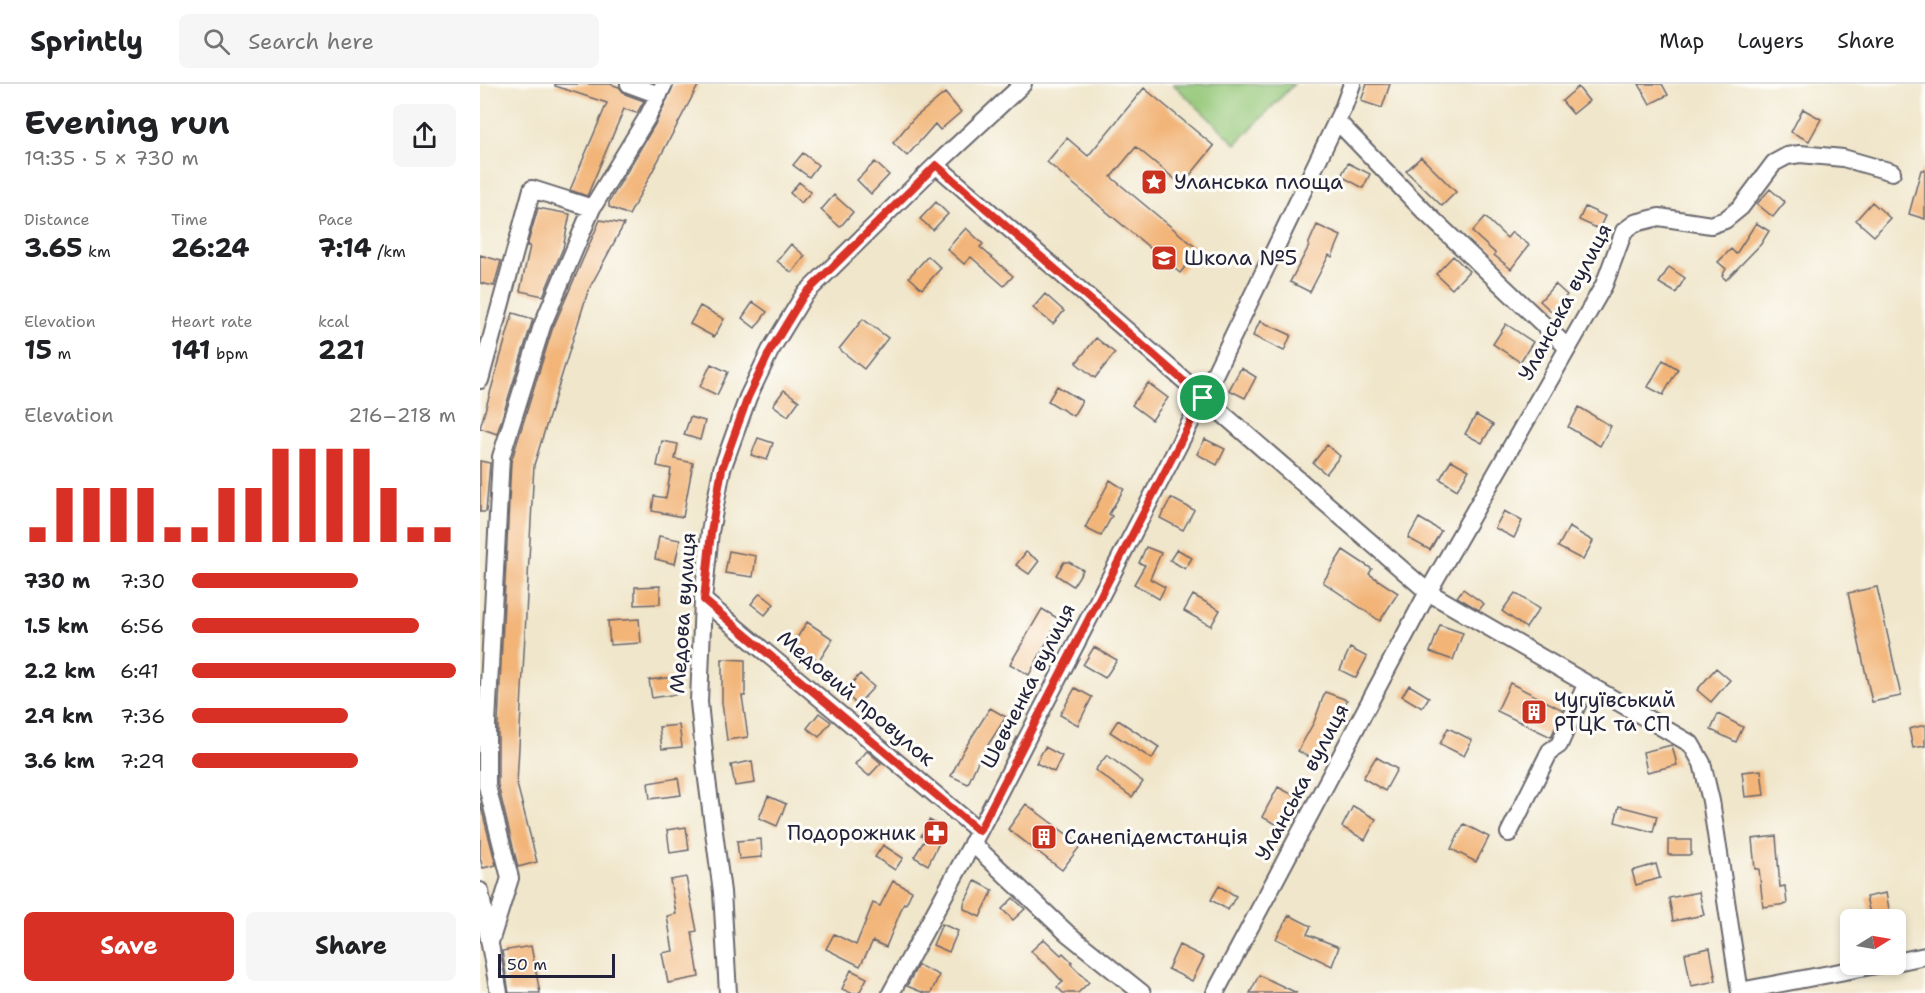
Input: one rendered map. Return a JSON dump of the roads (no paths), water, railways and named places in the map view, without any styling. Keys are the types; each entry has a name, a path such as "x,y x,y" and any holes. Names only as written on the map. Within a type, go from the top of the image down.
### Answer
{"street":[{"path":"490,942 510,878 487,786 487,723 501,457 542,326 592,208 662,89 629,84"},
{"path":"1023,84 936,165 1428,592 1690,744 1702,763 1711,801 1740,992 1840,972"},
{"path":"1203,398 1337,121 1352,84"},
{"path":"1337,121 1424,211 1568,348"},
{"name":"Уланська вулиця","path":"1215,993 1428,592 1604,285 1624,231 1635,223 1659,217 1711,225 1725,220 1741,207 1774,164 1787,156 1800,154 1843,158 1892,172"},
{"name":"Медова вулиця","path":"728,993 722,892 699,702 704,600 711,532 722,469 748,397 770,351 804,295 936,165"},
{"path":"480,380 532,189 592,208"},
{"name":"Шевченка вулиця","path":"891,993 975,837 1203,398"},
{"name":"Медовий провулок","path":"704,600 975,837 1067,933 1142,993"},
{"path":"1509,833 1550,750 1559,746 1586,685"},
{"path":"480,891 499,993"},
{"path":"1906,960 1925,956"}],"place":[{"name":"Уланська площа","path":"1154,182"},
{"name":"Школа №5","path":"1164,258"},
{"name":"Чугуївський РТЦК та СП","path":"1534,712"},
{"name":"Подорожник","path":"936,833"},
{"name":"Санепідемстанція","path":"1044,837"}]}
